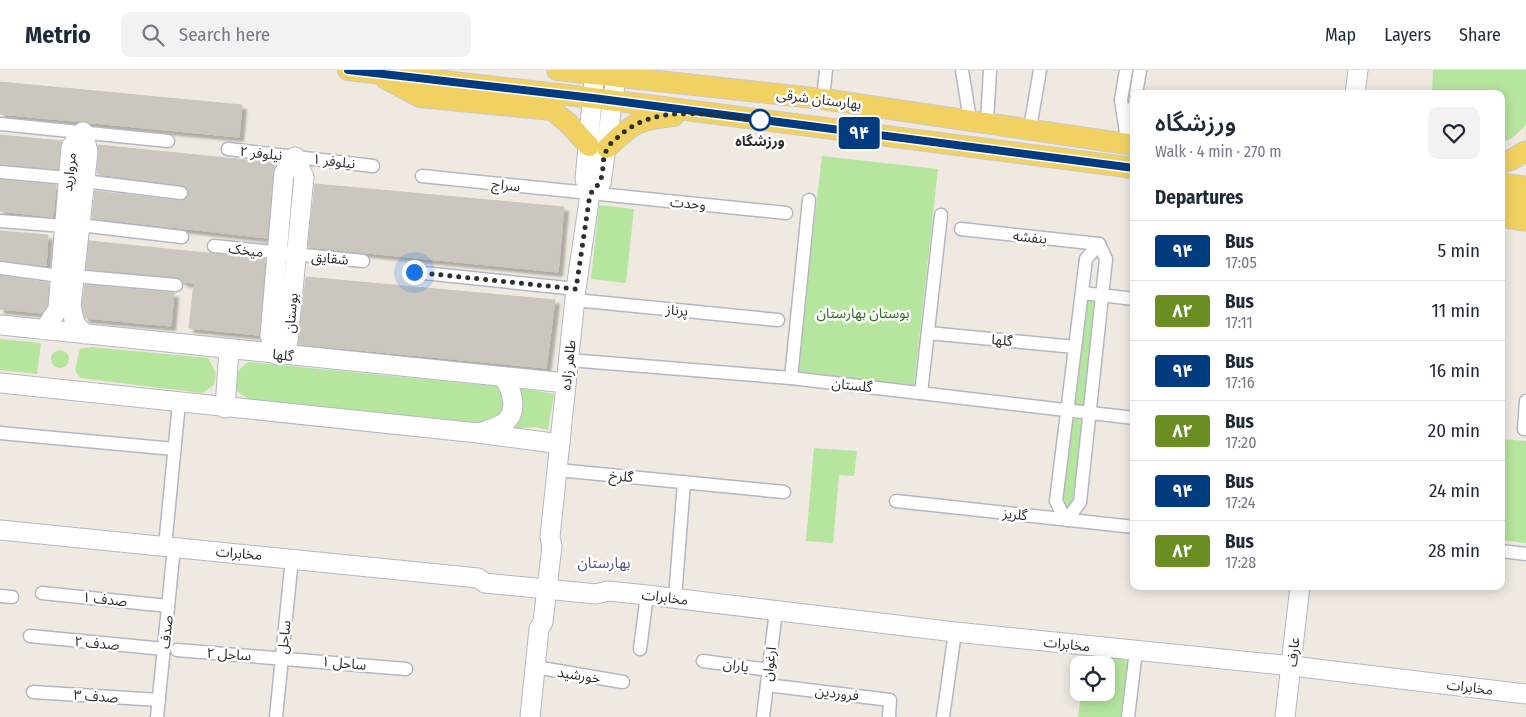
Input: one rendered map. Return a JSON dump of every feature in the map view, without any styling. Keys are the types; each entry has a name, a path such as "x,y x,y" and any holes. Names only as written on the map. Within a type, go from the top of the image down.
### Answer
{"main road":[{"path":"348,70 614,101"},
{"path":"557,70 617,73"},
{"path":"376,73 420,96 552,110 598,147 630,126 653,118 703,113"},
{"name":"بهارستان شرقی","path":"617,73 823,99 1080,136 1130,136"},
{"name":"بهارستان شرقی","path":"614,101 1130,167"},
{"path":"1505,161 1511,160 1526,151"},
{"path":"1505,168 1526,171"},
{"path":"1505,184 1526,187"},
{"path":"1505,201 1526,202"},
{"path":"1505,218 1526,221"}],"street":[{"path":"823,99 826,70"},
{"path":"962,70 978,121"},
{"path":"978,121 990,70"},
{"path":"1030,128 1040,70"},
{"path":"1126,70 1121,100 1130,132"},
{"path":"1137,90 1140,70"},
{"path":"1356,90 1358,70"},
{"name":"طاهر زاده","path":"595,72 593,98 598,147"},
{"name":"طاهر زاده","path":"530,717 539,629 536,622 543,585 545,545 550,536 576,295 590,194 585,179 614,101 617,73"},
{"path":"0,124 168,141"},
{"name":"مروارید","path":"44,330 58,309 67,276 76,180 88,152 84,132"},
{"name":"نیلوفر ۲","path":"228,149 295,157"},
{"name":"نیلوفر ۱","path":"295,157 373,166"},
{"name":"بوستان","path":"278,355 270,336 277,253 284,173 295,157"},
{"name":"بوستان","path":"278,355 288,341 304,177 295,157"},
{"path":"0,172 181,193"},
{"name":"سراج","path":"422,176 590,194"},
{"name":"وحدت","path":"590,194 786,213"},
{"path":"282,199 302,200"},
{"path":"791,378 809,200"},
{"path":"921,393 941,215"},
{"path":"0,221 182,237"},
{"name":"بنفشه","path":"961,229 1099,244"},
{"path":"1099,244 1106,259 1080,502 1066,520 1056,501 1066,411 1086,259 1099,244"},
{"name":"میخک","path":"214,246 296,255"},
{"name":"شقایق","path":"296,255 363,261"},
{"path":"0,268 67,276 176,285"},
{"path":"414,272 576,295"},
{"name":"مروارید","path":"67,276 75,324 85,334"},
{"path":"1083,293 1130,298"},
{"name":"پرناز","path":"576,295 778,320"},
{"name":"گلها","path":"0,325 229,350 566,383"},
{"name":"گلها","path":"928,334 1075,347"},
{"path":"226,408 229,350"},
{"name":"گلستان","path":"569,360 791,378 1130,418"},
{"path":"478,433 504,423 510,414 513,399 510,387 503,377"},
{"path":"0,383 478,433 560,444"},
{"path":"1524,429 1526,401"},
{"name":"صدف","path":"157,717 170,649 168,606 170,546 174,449 179,403"},
{"path":"0,433 174,449"},
{"name":"گلرخ","path":"558,470 784,492"},
{"path":"675,598 684,482"},
{"name":"گلریز","path":"896,501 1130,526"},
{"name":"مخابرات","path":"0,530 478,578 485,574 596,594 608,591 675,598 954,632 1292,666 1526,694"},
{"path":"1505,551 1526,554"},
{"name":"ساحل","path":"276,717 292,558"},
{"name":"عارف","path":"1285,717 1300,590"},
{"name":"صدف ۱","path":"42,593 168,606"},
{"path":"640,649 647,595"},
{"name":"ارغوان","path":"762,717 776,611"},
{"path":"943,717 954,632"},
{"name":"صدف ۲","path":"30,636 170,649"},
{"name":"ساحل ۲","path":"170,649 282,658"},
{"path":"1128,717 1136,651"},
{"name":"ساحل ۱","path":"282,658 406,669"},
{"name":"یاران","path":"702,661 769,670"},
{"name":"خورشید","path":"536,668 623,682"},
{"name":"فروردین","path":"767,685 890,700 888,717"},
{"name":"صدف ۳","path":"33,692 159,700"}],"green space":[{"path":"1433,70 1526,70 1526,125 1512,138 1505,141 1505,90 1432,90"},
{"name":"بوستان بهارستان","path":"822,156 938,169 914,385 797,372"},
{"path":"599,205 634,209 626,283 591,279"},
{"path":"1085,298 1097,300 1084,406 1073,405"},
{"path":"0,339 41,343 37,374 0,370"},
{"path":"92,347 208,358 216,373 214,385 202,393 80,378 75,370 80,349"},
{"path":"60,350 66,353 69,359 66,365 60,368 54,365 51,359 54,353"},
{"path":"249,362 504,387 503,411 493,420 481,423 248,399 237,391 236,382 237,374"},
{"path":"519,388 554,394 548,430 536,427 509,429"},
{"path":"1071,418 1083,420 1076,500 1068,509 1062,500"},
{"path":"1505,439 1526,441 1526,543 1505,540"},
{"path":"814,448 857,451 854,476 839,475 833,543 806,541"},
{"path":"1115,658 1131,660 1124,717 1078,717 1080,701 1115,701"}],"building":[{"path":"0,82 242,105 239,137 0,114"},
{"path":"0,135 62,141 58,169 0,164"},
{"path":"98,145 276,163 273,172 267,238 92,218 95,191 180,201 187,198 189,194 186,187 182,185 97,174"},
{"path":"0,180 56,185 53,217 0,211"},
{"path":"315,184 564,207 558,272 308,247"},
{"path":"0,231 48,235 46,266 0,260"},
{"path":"89,241 265,259 259,335 189,328 194,283 184,282 177,277 86,269"},
{"path":"0,276 49,283 47,306 42,313 0,309"},
{"path":"306,277 555,300 546,368 298,344"},
{"path":"85,285 174,293 171,326 85,318 82,305"}],"bus line":[{"name":"۹۴","path":"348,70 593,98 1130,168"}],"place":[{"name":"ورزشگاه","path":"760,120"}],"district":[{"name":"بهارستان","path":"604,563"}],"route":[{"path":"414,272 576,289 590,194 601,183 607,148 630,126 653,118 703,113 760,120"}]}
